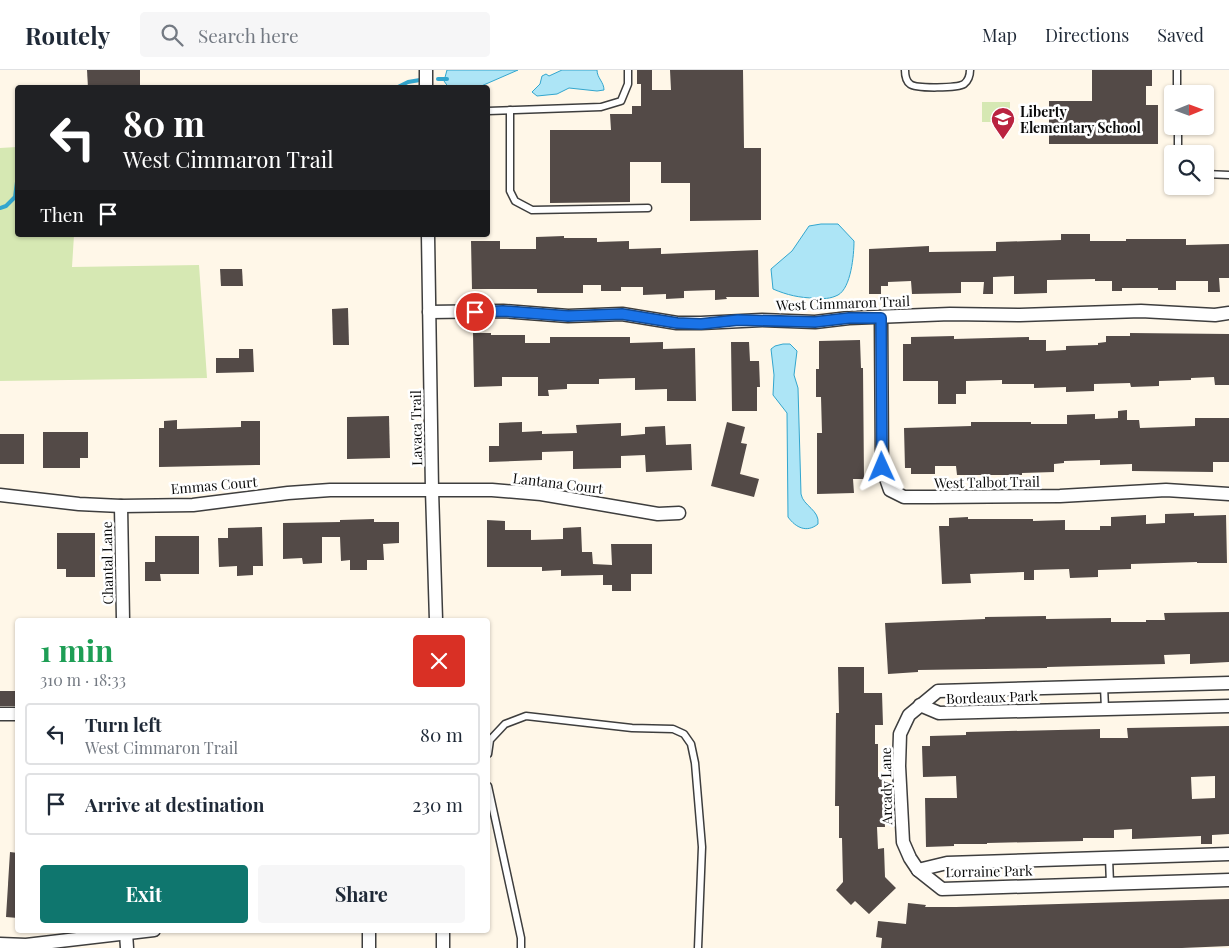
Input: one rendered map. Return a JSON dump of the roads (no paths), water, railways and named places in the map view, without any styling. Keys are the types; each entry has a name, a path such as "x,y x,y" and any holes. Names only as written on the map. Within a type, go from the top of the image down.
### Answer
{"street":[{"path":"426,70 426,85"},
{"name":"Lavaca Trail","path":"428,237 436,618"},
{"name":"West Cimmaron Trail","path":"429,312 503,311 568,316 622,314 677,323 701,324 738,320 815,322 849,318 950,314 1020,315 1141,311 1229,313"},
{"name":"West Talbot Trail","path":"881,318 882,467 890,490 904,497 1060,496 1166,490 1229,494"},
{"name":"Emmas Court","path":"0,495 79,504 121,506 193,504 288,492 386,489 432,490"},
{"name":"Lantana Court","path":"432,490 492,490 541,494 658,514 680,513"},
{"name":"Chantal Lane","path":"121,506 123,618"},
{"name":"Bordeaux Park","path":"1229,682 938,691 920,705 939,713 1229,706"},
{"name":"Arcady Lane","path":"918,870 903,842 899,766 900,734 909,715 920,705"},
{"path":"0,714 15,714"},
{"name":"Lorraine Park","path":"918,870 947,863 1229,854"},
{"name":"Lorraine Park","path":"918,870 942,889 1229,880"},
{"path":"0,944 26,945 126,933 126,948"},
{"path":"368,948 369,933"},
{"path":"442,933 443,948"}],"lane":[{"path":"490,111 601,107 621,101 628,84 628,70"},
{"path":"905,70 909,84 916,87 960,86 966,83 970,76 970,70"},
{"path":"1177,70 1178,85"},
{"path":"510,110 510,191 515,201 532,210 648,208"},
{"path":"1214,174 1229,175"},
{"path":"1104,686 1105,709"},
{"path":"490,740 505,724 526,716 632,728 673,729 684,734 692,744 702,847 698,948"},
{"path":"490,795 521,938 521,948"},
{"path":"1109,858 1110,884"}],"water":[{"path":"447,70 518,70 484,85 447,85 444,81"},
{"path":"562,70 597,70 604,90 569,88 557,94 537,96 532,92 540,84 542,76 546,74 549,76"},
{"path":"838,224 854,241 851,271 846,286 838,295 821,299 794,296 773,289 771,269 792,251 809,226"},
{"path":"783,344 790,344 797,351 794,375 798,388 801,494 818,519 818,524 806,529 795,524 788,517 787,413 773,395 774,375 771,349"}],"waterway":[{"path":"438,79 447,79"},
{"path":"402,85 420,80"},
{"path":"0,208 6,206 15,197"}],"place":[{"name":"Liberty Elementary School","path":"1003,140"}]}
